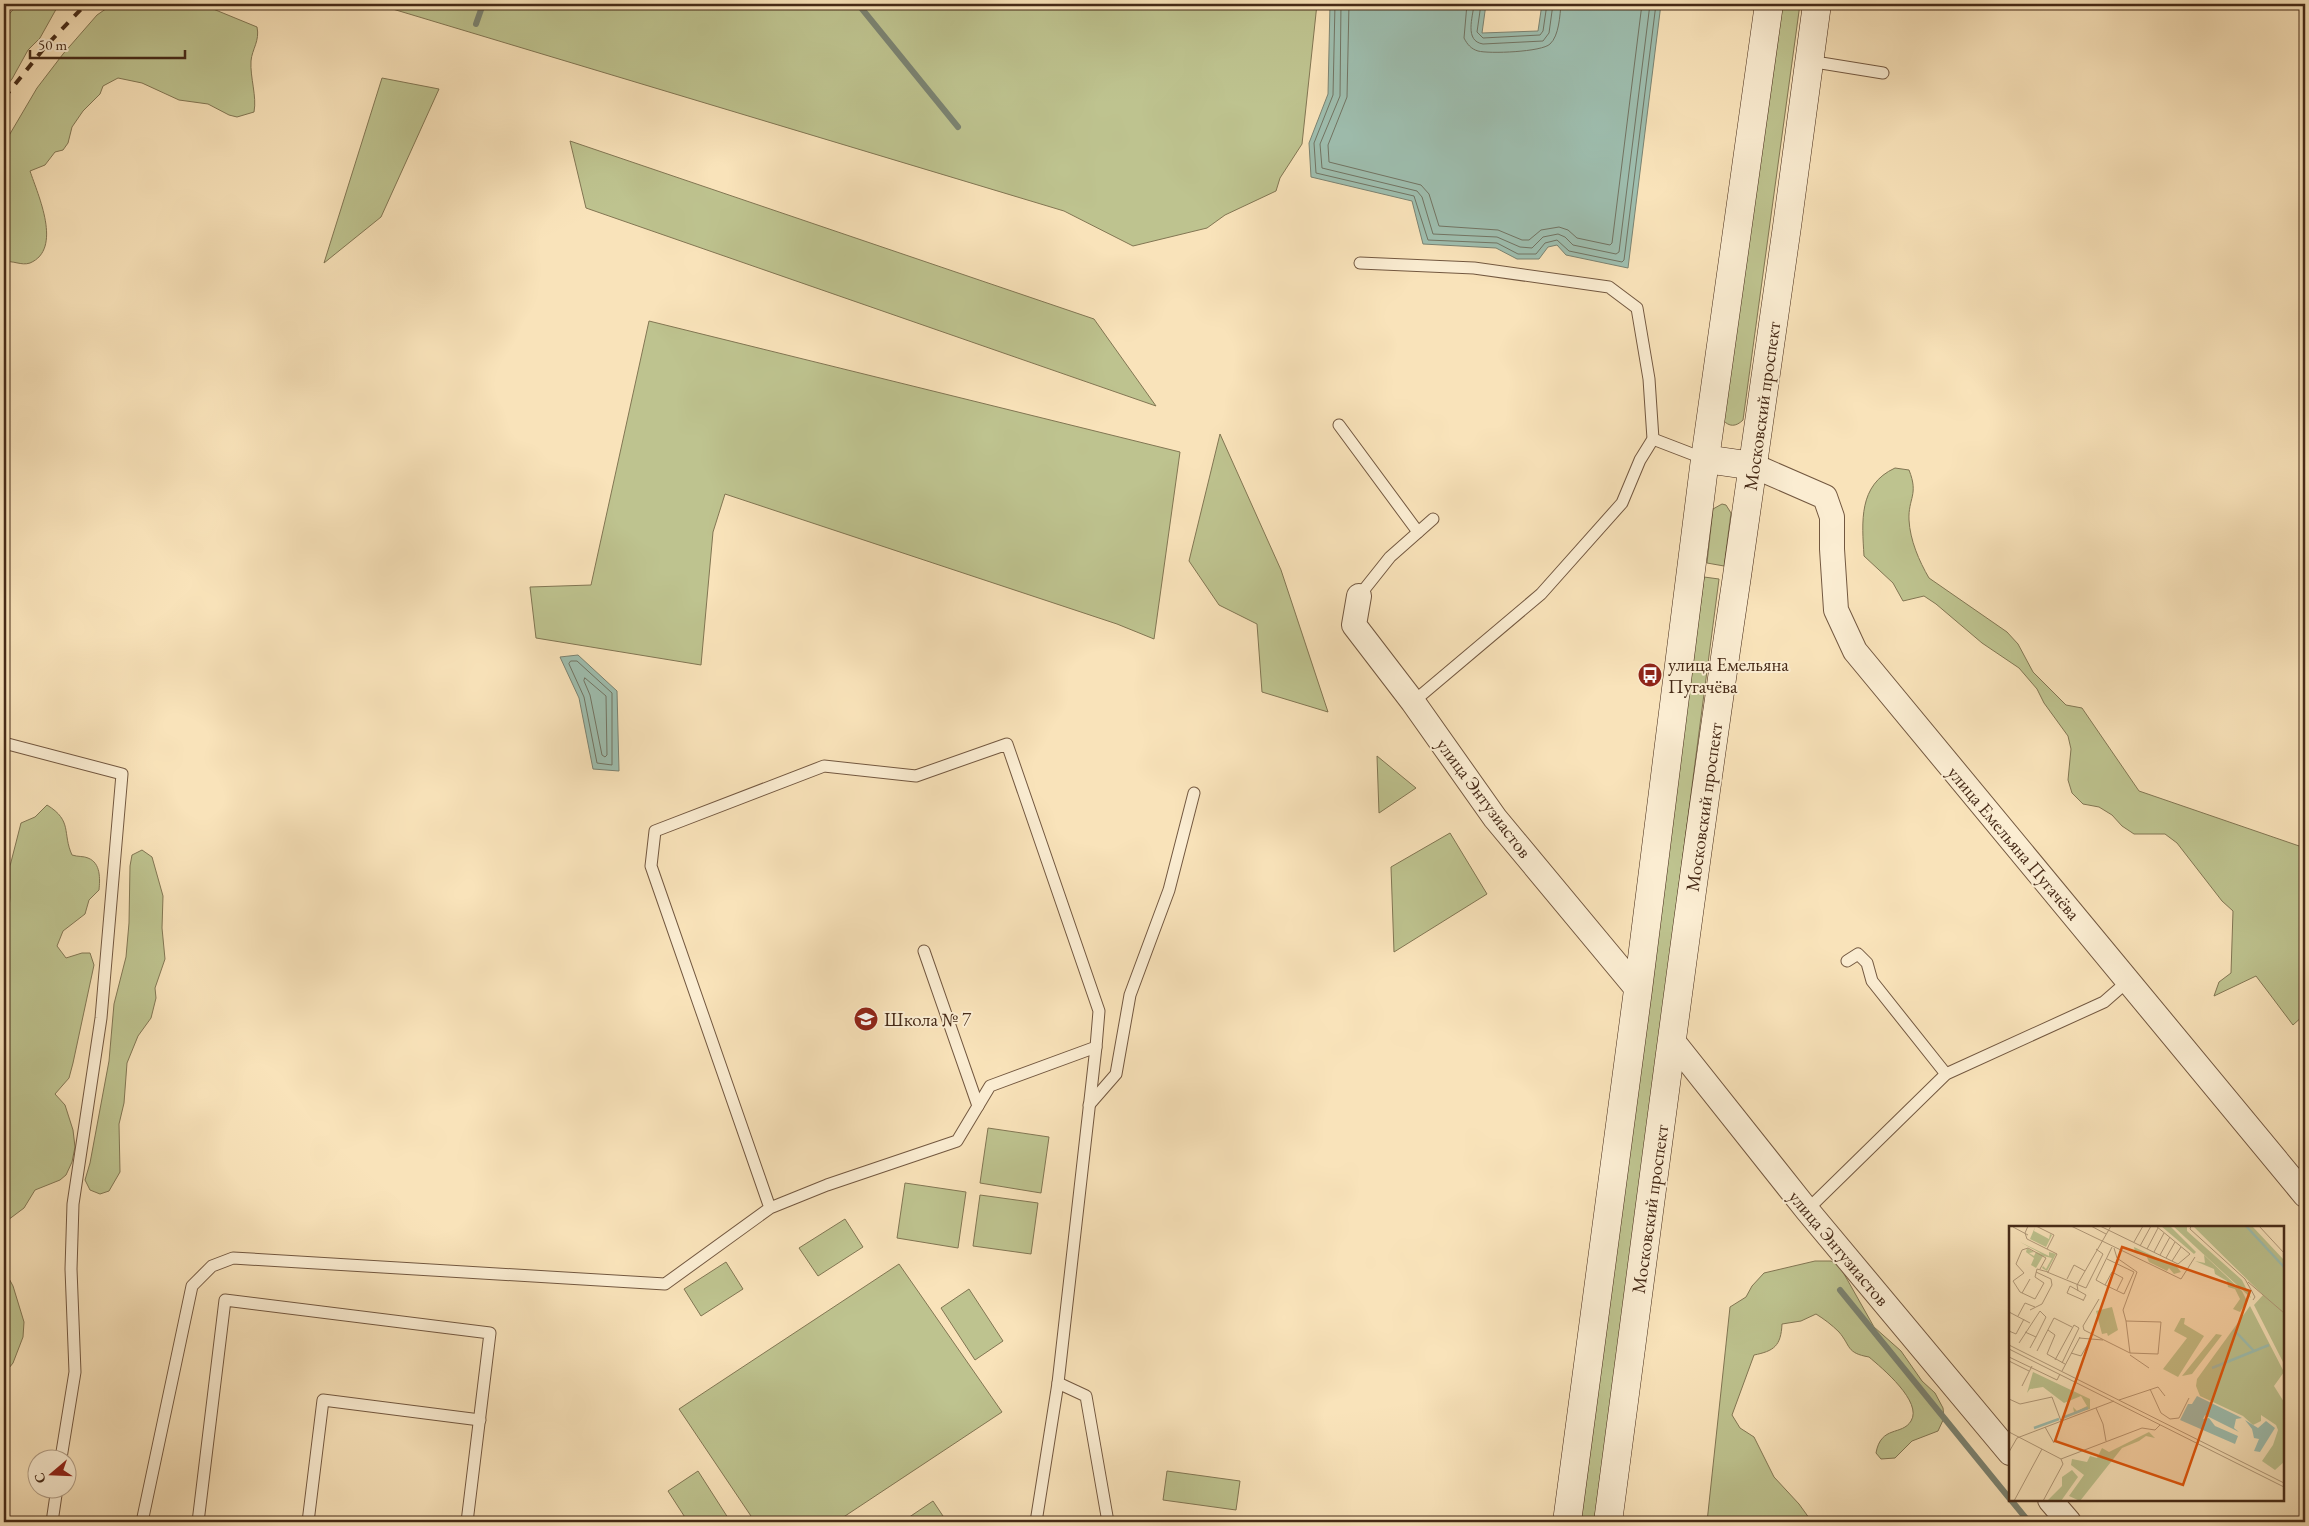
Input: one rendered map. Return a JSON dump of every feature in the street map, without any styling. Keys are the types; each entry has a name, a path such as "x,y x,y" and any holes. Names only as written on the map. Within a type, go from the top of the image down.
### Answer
{"main road":[{"path":"1567,1522 1638,990 1705,459 1769,4"},
{"name":"Московский проспект","path":"1608,1522 1672,1040 1754,466 1816,4"},
{"path":"1705,459 1754,466"}],"street":[{"name":"улица Емельяна Пугачёва","path":"1754,466 1826,497 1832,516 1836,610 1855,651 1993,815 2128,982 2305,1195"},
{"name":"улица Энтузиастов","path":"1359,596 1354,625 1413,702 1495,818 1638,990"},
{"name":"улица Энтузиастов","path":"1672,1040 1807,1210 2009,1452"},
{"path":"2051,1501 2069,1522"}],"lane":[{"path":"1809,60 1883,73"},
{"path":"1360,263 1474,268 1609,287 1637,308 1649,379 1653,439 1640,460 1622,502 1541,594 1413,702"},
{"path":"1339,425 1418,532"},
{"path":"1653,439 1705,459"},
{"path":"1359,596 1390,557 1433,518"},
{"path":"4,743 122,774 101,1018 73,1204 71,1269 75,1372 64,1448"},
{"path":"770,1208 651,866 655,831 824,766 916,776 1007,744 1099,1011 1058,1383 1036,1522"},
{"path":"1089,1106 1116,1074 1130,995 1169,890 1194,793"},
{"path":"924,951 978,1106"},
{"path":"1847,961 1858,954 1867,963 1872,981 1946,1074"},
{"path":"1807,1210 1946,1074 2104,1002 2128,982"},
{"path":"142,1522 192,1286 212,1266 233,1258 665,1284 770,1208 827,1185 957,1141 990,1086 1096,1046"},
{"path":"198,1522 225,1300 490,1333 467,1522"},
{"path":"1058,1383 1086,1396 1108,1522"},
{"path":"308,1522 323,1400 480,1420"},
{"path":"52,1522 56,1498"}],"green space":[{"path":"18,4 59,4 40,38 28,50 12,79 4,89 4,20"},
{"path":"113,4 201,4 257,27 257,41 251,61 255,100 254,112 237,117 229,115 208,104 179,100 142,83 118,78 103,86 100,94 83,111 72,127 68,143 63,150 55,152 45,165 30,171 42,207 47,234 45,246 40,256 27,264 4,262 4,144 37,88 63,54 97,15"},
{"path":"376,4 1317,4 1302,144 1280,178 1276,191 1225,215 1207,228 1133,246 1064,211"},
{"path":"1779,4 1800,4 1743,420 1733,425 1723,420"},
{"path":"382,78 439,89 381,217 324,263"},
{"path":"570,141 1094,319 1156,406 586,208"},
{"path":"649,321 1180,452 1154,639 1117,624 725,494 713,532 701,665 536,638 530,587 591,585"},
{"path":"1220,434 1281,570 1328,712 1262,692 1257,624 1219,605 1189,561"},
{"path":"1895,468 1909,470 1912,478 1913,491 1909,513 1911,535 1929,578 2007,632 2018,644 2033,672 2066,705 2082,708 2139,791 2305,848 2305,1014 2293,1025 2256,976 2214,996 2219,982 2231,973 2233,911 2222,901 2177,843 2165,834 2134,834 2122,826 2112,815 2099,807 2083,804 2072,793 2068,780 2071,749 2068,736 2044,703 2037,689 2019,668 1982,643 1924,596 1903,601 1893,583 1864,556 1863,518 1868,494 1883,475"},
{"path":"1722,504 1726,505 1731,513 1724,566 1707,563 1713,509"},
{"path":"1704,577 1719,579 1596,1522 1580,1522"},
{"path":"1377,756 1416,788 1379,813"},
{"path":"47,805 64,822 72,855 92,860 99,872 99,890 89,900 85,914 63,931 57,946 66,958 82,953 90,953 94,965 69,1078 55,1094 65,1105 73,1130 75,1147 72,1162 66,1175 60,1180 35,1190 24,1208 4,1223 4,960 10,898 10,866 21,823 35,817"},
{"path":"1450,833 1487,894 1394,952 1391,867"},
{"path":"142,850 152,857 163,896 162,928 165,959 155,988 156,998 151,1018 138,1036 127,1063 124,1103 119,1124 120,1172 109,1191 100,1194 90,1190 85,1180 90,1163 109,1061 114,1004 126,957 129,923 130,866 132,855"},
{"path":"988,1128 1049,1137 1041,1193 980,1183"},
{"path":"905,1183 966,1192 958,1248 897,1238"},
{"path":"980,1195 1038,1203 1031,1254 973,1246"},
{"path":"845,1219 863,1247 818,1276 799,1248"},
{"path":"4,1251 8,1259 6,1273 13,1286 24,1322 23,1337 13,1363 9,1368 4,1369"},
{"path":"1815,1261 1831,1261 1839,1265 1874,1327 1901,1351 1922,1381 1935,1393 1943,1408 1944,1418 1938,1431 1912,1441 1895,1458 1881,1459 1876,1453 1882,1438 1907,1426 1911,1421 1913,1413 1906,1395 1883,1369 1869,1357 1853,1351 1839,1332 1816,1314 1801,1321 1782,1324 1780,1338 1775,1346 1767,1352 1754,1355 1732,1415 1740,1428 1754,1437 1774,1477 1799,1504 1812,1522 1707,1522 1730,1307 1746,1297 1752,1286 1764,1273"},
{"path":"726,1262 743,1289 701,1316 684,1289"},
{"path":"899,1264 1002,1412 836,1522 755,1522 679,1409"},
{"path":"969,1289 1003,1341 975,1360 941,1308"},
{"path":"698,1471 730,1521 688,1522 668,1491"},
{"path":"1167,1471 1240,1481 1236,1510 1163,1500"},
{"path":"933,1501 947,1522 902,1522"}],"water":[{"path":"1330,4 1486,4 1482,33 1538,31 1542,4 1661,4 1628,268 1566,255 1557,245 1548,247 1539,259 1517,259 1496,248 1423,244 1412,201 1311,177 1309,143 1328,94"},
{"path":"578,655 617,691 619,771 593,769 579,698 560,657"}],"waterway":[{"path":"476,24 483,4"},
{"path":"858,4 958,127"},
{"path":"1840,1290 2009,1498"},
{"path":"2012,1501 2029,1522"}],"railway":[{"path":"4,98 45,47 86,4"}],"place":[{"name":"улица Емельяна Пугачёва","path":"1650,675"},
{"name":"Школа № 7","path":"866,1019"}]}
